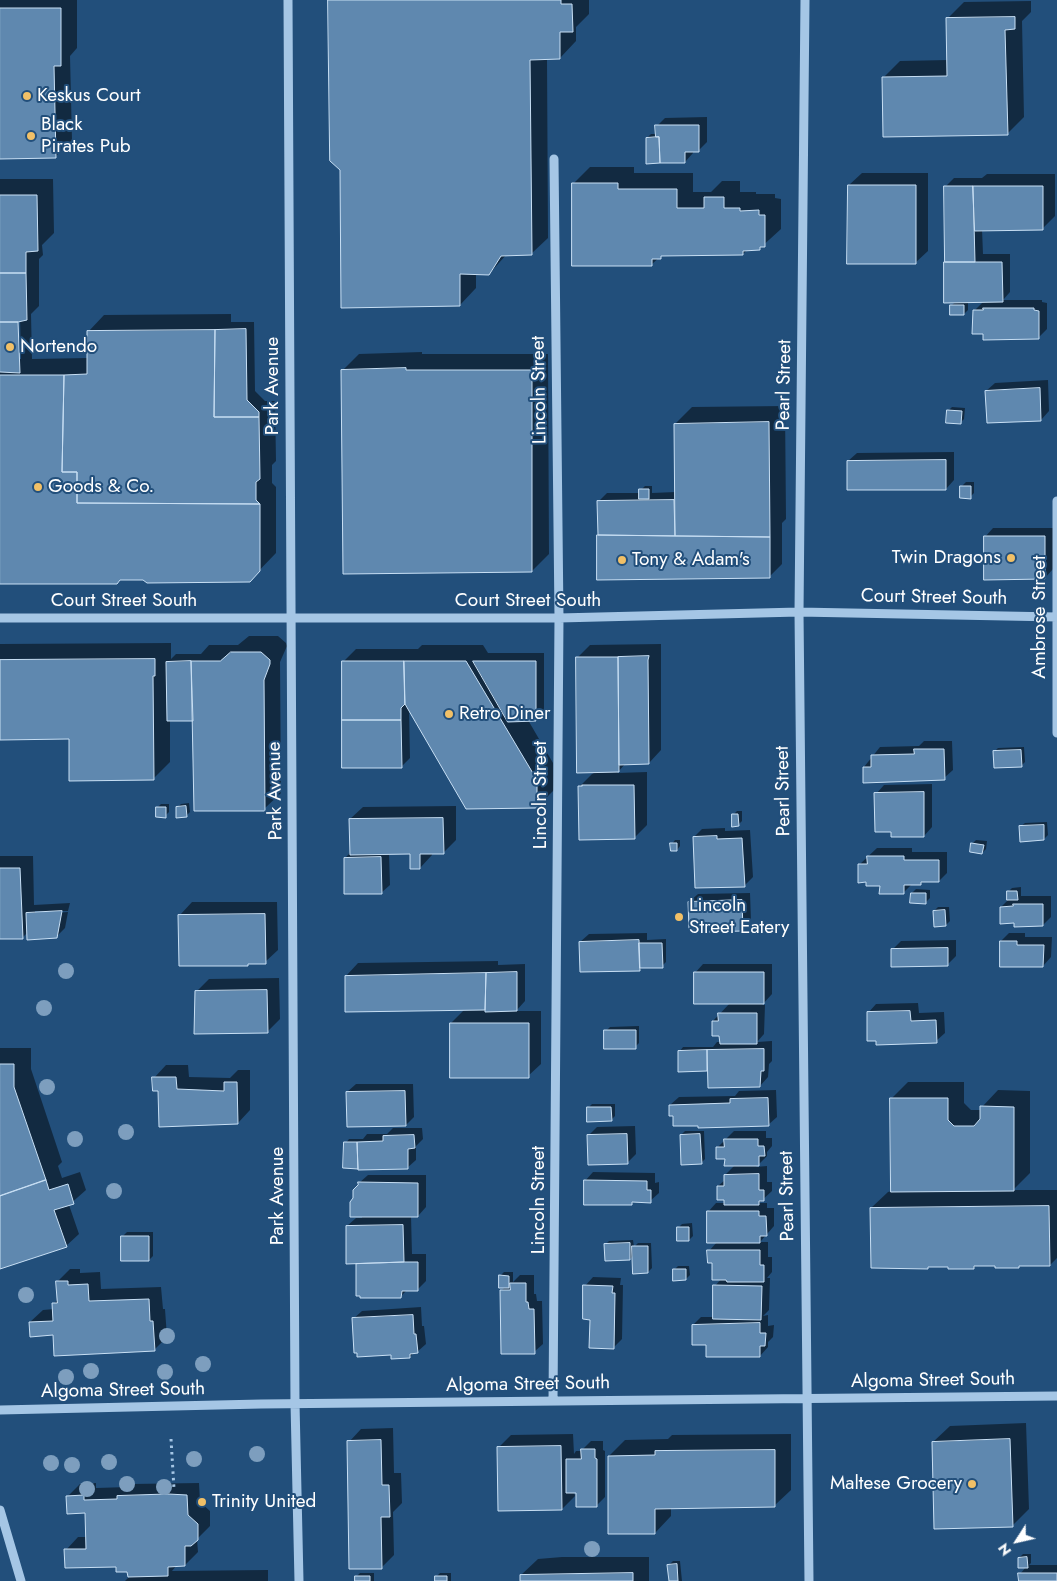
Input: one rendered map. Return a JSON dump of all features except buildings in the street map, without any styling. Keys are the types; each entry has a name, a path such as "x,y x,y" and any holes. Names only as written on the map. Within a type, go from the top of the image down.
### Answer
{"street":[{"name":"Park Avenue","path":"288,0 295,1404 299,1581"},
{"name":"Pearl Street","path":"805,0 799,612 809,1581"},
{"name":"Lincoln Street","path":"553,1400 559,618 554,160"},
{"name":"Ambrose Street","path":"1057,501 1057,733"},
{"name":"Court Street South","path":"0,618 559,618 799,612 1056,617"},
{"name":"Algoma Street South","path":"0,1410 553,1400 1057,1396"},
{"path":"0,1510 21,1581"}],"path":[{"path":"171,1439 174,1489"}],"place":[{"name":"Keskus Court","path":"27,96"},
{"name":"Black Pirates Pub","path":"31,136"},
{"name":"Nortendo","path":"10,347"},
{"name":"Goods & Co.","path":"38,487"},
{"name":"Twin Dragons","path":"1011,558"},
{"name":"Tony & Adam's","path":"622,560"},
{"name":"Retro Diner","path":"449,714"},
{"name":"Lincoln Street Eatery","path":"679,917"},
{"name":"Maltese Grocery","path":"972,1484"},
{"name":"Trinity United","path":"202,1502"}]}
